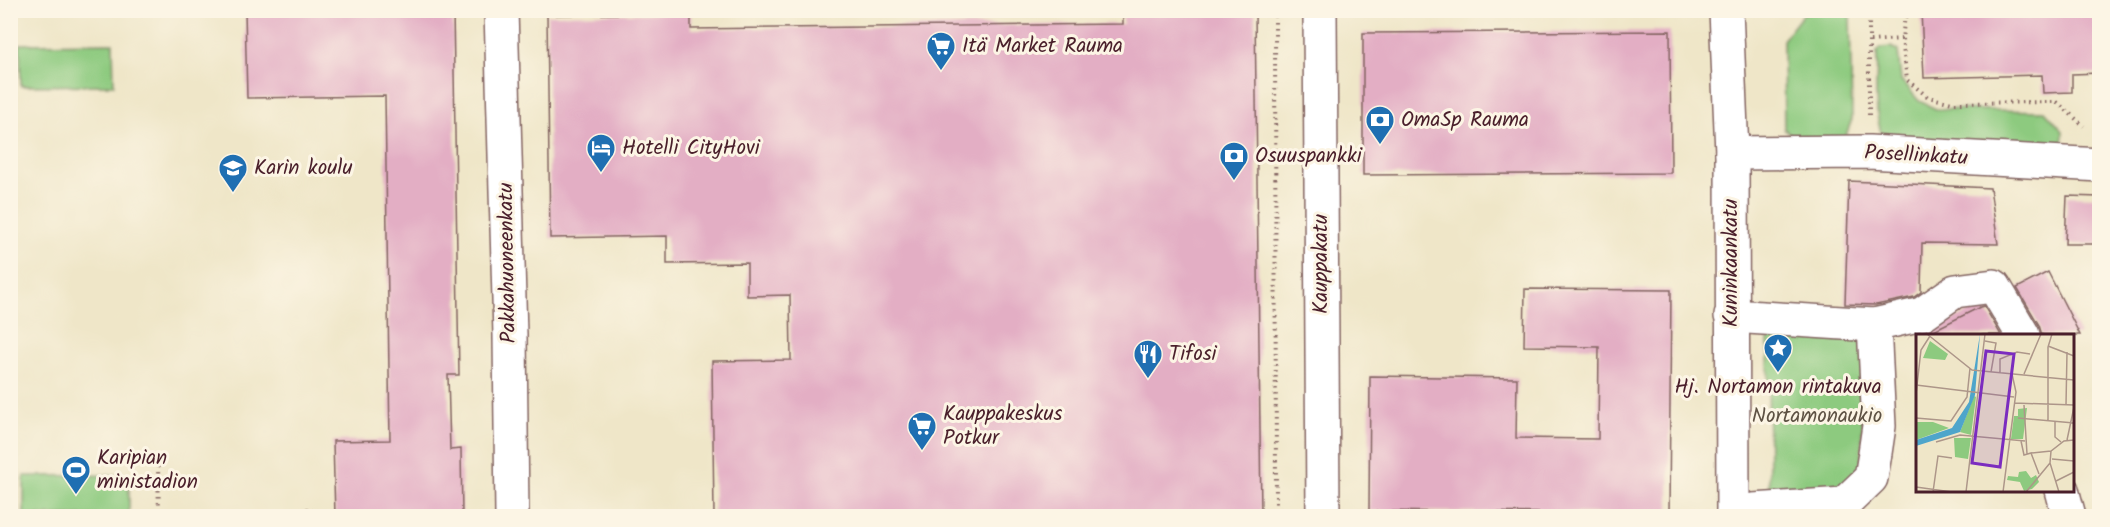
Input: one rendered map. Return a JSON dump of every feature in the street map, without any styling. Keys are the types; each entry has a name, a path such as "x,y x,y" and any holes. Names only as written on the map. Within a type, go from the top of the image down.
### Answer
{"street":[{"name":"Pakkahuoneenkatu","path":"501,10 512,516"},
{"name":"Kauppakatu","path":"1320,10 1323,516"},
{"name":"Kuninkaankatu","path":"1726,10 1732,153 1733,515"},
{"name":"Posellinkatu","path":"1732,153 1869,152 2092,164"},
{"path":"1731,316 1874,325 1922,314 1955,291 1994,286 2022,334"},
{"path":"1733,515 1844,504 1871,478 1879,426 1874,325"},
{"path":"2063,491 2069,516"}],"path":[{"path":"1275,10 1276,516"},
{"path":"1869,10 1869,152"},
{"path":"1909,10 1904,23 1902,39 1907,80 1928,97 1952,103 2057,102 2085,127 2092,164"},
{"path":"1870,41 1902,39"},
{"path":"158,466 159,516"},
{"path":"306,509 329,516"}],"green space":[{"path":"1810,11 1850,11 1852,119 1845,138 1799,140 1784,129 1783,40 1803,14"},
{"path":"113,43 114,85 21,86 20,44"},
{"path":"1891,47 1898,51 1901,80 1919,101 1936,109 2045,111 2063,131 2062,152 1885,142 1877,110 1877,52 1882,48"},
{"name":"Nortamonaukio","path":"1768,335 1866,335 1861,464 1847,488 1769,497"},
{"name":"Karipian ministadion","path":"129,475 129,516 24,516 24,476"}],"building":[{"path":"245,10 453,10 459,375 448,375 450,450 461,449 462,516 335,516 333,441 390,440 385,96 247,98"},
{"path":"1123,10 1255,10 1261,516 714,516 712,361 791,360 790,295 747,296 747,263 667,264 667,236 550,238 547,15 691,13 691,29 1123,24"},
{"path":"1921,10 2100,10 2100,73 2072,74 2072,92 2043,93 2042,75 1924,78"},
{"path":"1670,31 1671,173 1363,175 1363,33"},
{"path":"1849,181 1990,188 1998,244 1922,243 1921,292 1914,297 1876,305 1845,304"},
{"path":"2067,196 2100,197 2100,244 2065,244"},
{"path":"2048,272 2080,335 2042,334 2039,325 2017,288"},
{"path":"1525,289 1671,290 1669,514 1369,511 1370,376 1517,378 1516,438 1598,439 1599,347 1524,346"},
{"path":"1984,306 2000,334 1926,334"}],"place":[{"name":"Itä Market Rauma","path":"941,72"},
{"name":"OmaSp Rauma","path":"1380,146"},
{"name":"Hotelli CityHovi","path":"601,174"},
{"name":"Osuuspankki","path":"1234,182"},
{"name":"Karin koulu","path":"233,194"},
{"name":"Hj. Nortamon rintakuva","path":"1778,374"},
{"name":"Tifosi","path":"1148,380"},
{"name":"Kauppakeskus Potkur","path":"922,452"},
{"name":"Karipian ministadion","path":"76,496"}]}
